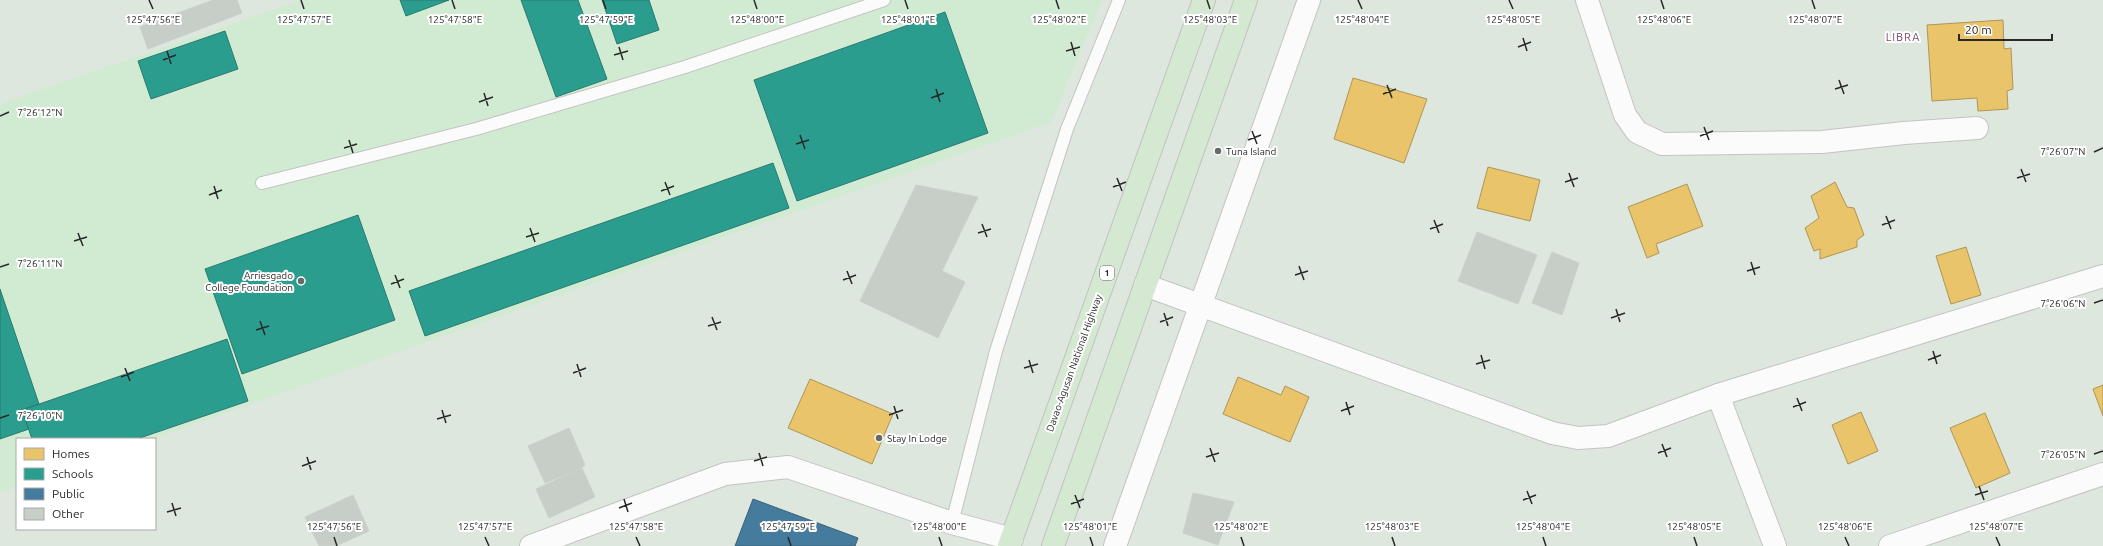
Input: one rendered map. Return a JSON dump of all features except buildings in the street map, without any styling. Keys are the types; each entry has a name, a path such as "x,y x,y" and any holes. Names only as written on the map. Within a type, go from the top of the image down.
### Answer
{"highway":[{"name":"Davao-Agusan National Highway","path":"1011,542 1204,0"},
{"path":"1053,546 1246,0"}],"street":[{"path":"1116,546 1308,0"},
{"path":"1588,0 1625,115 1637,132 1662,144 1822,142 1904,133 1977,128"},
{"path":"1145,285 1552,433 1578,438 1608,436 1718,395 2103,276"},
{"path":"1718,395 1775,546"},
{"path":"531,546 725,474 788,467 1011,542"},
{"path":"1890,546 2103,474"}],"lane":[{"path":"262,183 476,129 551,107 684,67 884,0"},
{"path":"952,523 996,351 1067,129 1119,0"}],"shaded area":[{"name":"Arriesgado College Foundation","path":"302,0 1102,0 1051,122 155,438 16,438 16,487 0,493 0,104"}],"place":[{"name":"Tuna Island","path":"1218,151"},
{"name":"Arriesgado College Foundation","path":"301,281"},
{"name":"Stay In Lodge","path":"879,438"}],"district":[{"name":"LIBRA","path":"1903,37"}]}
